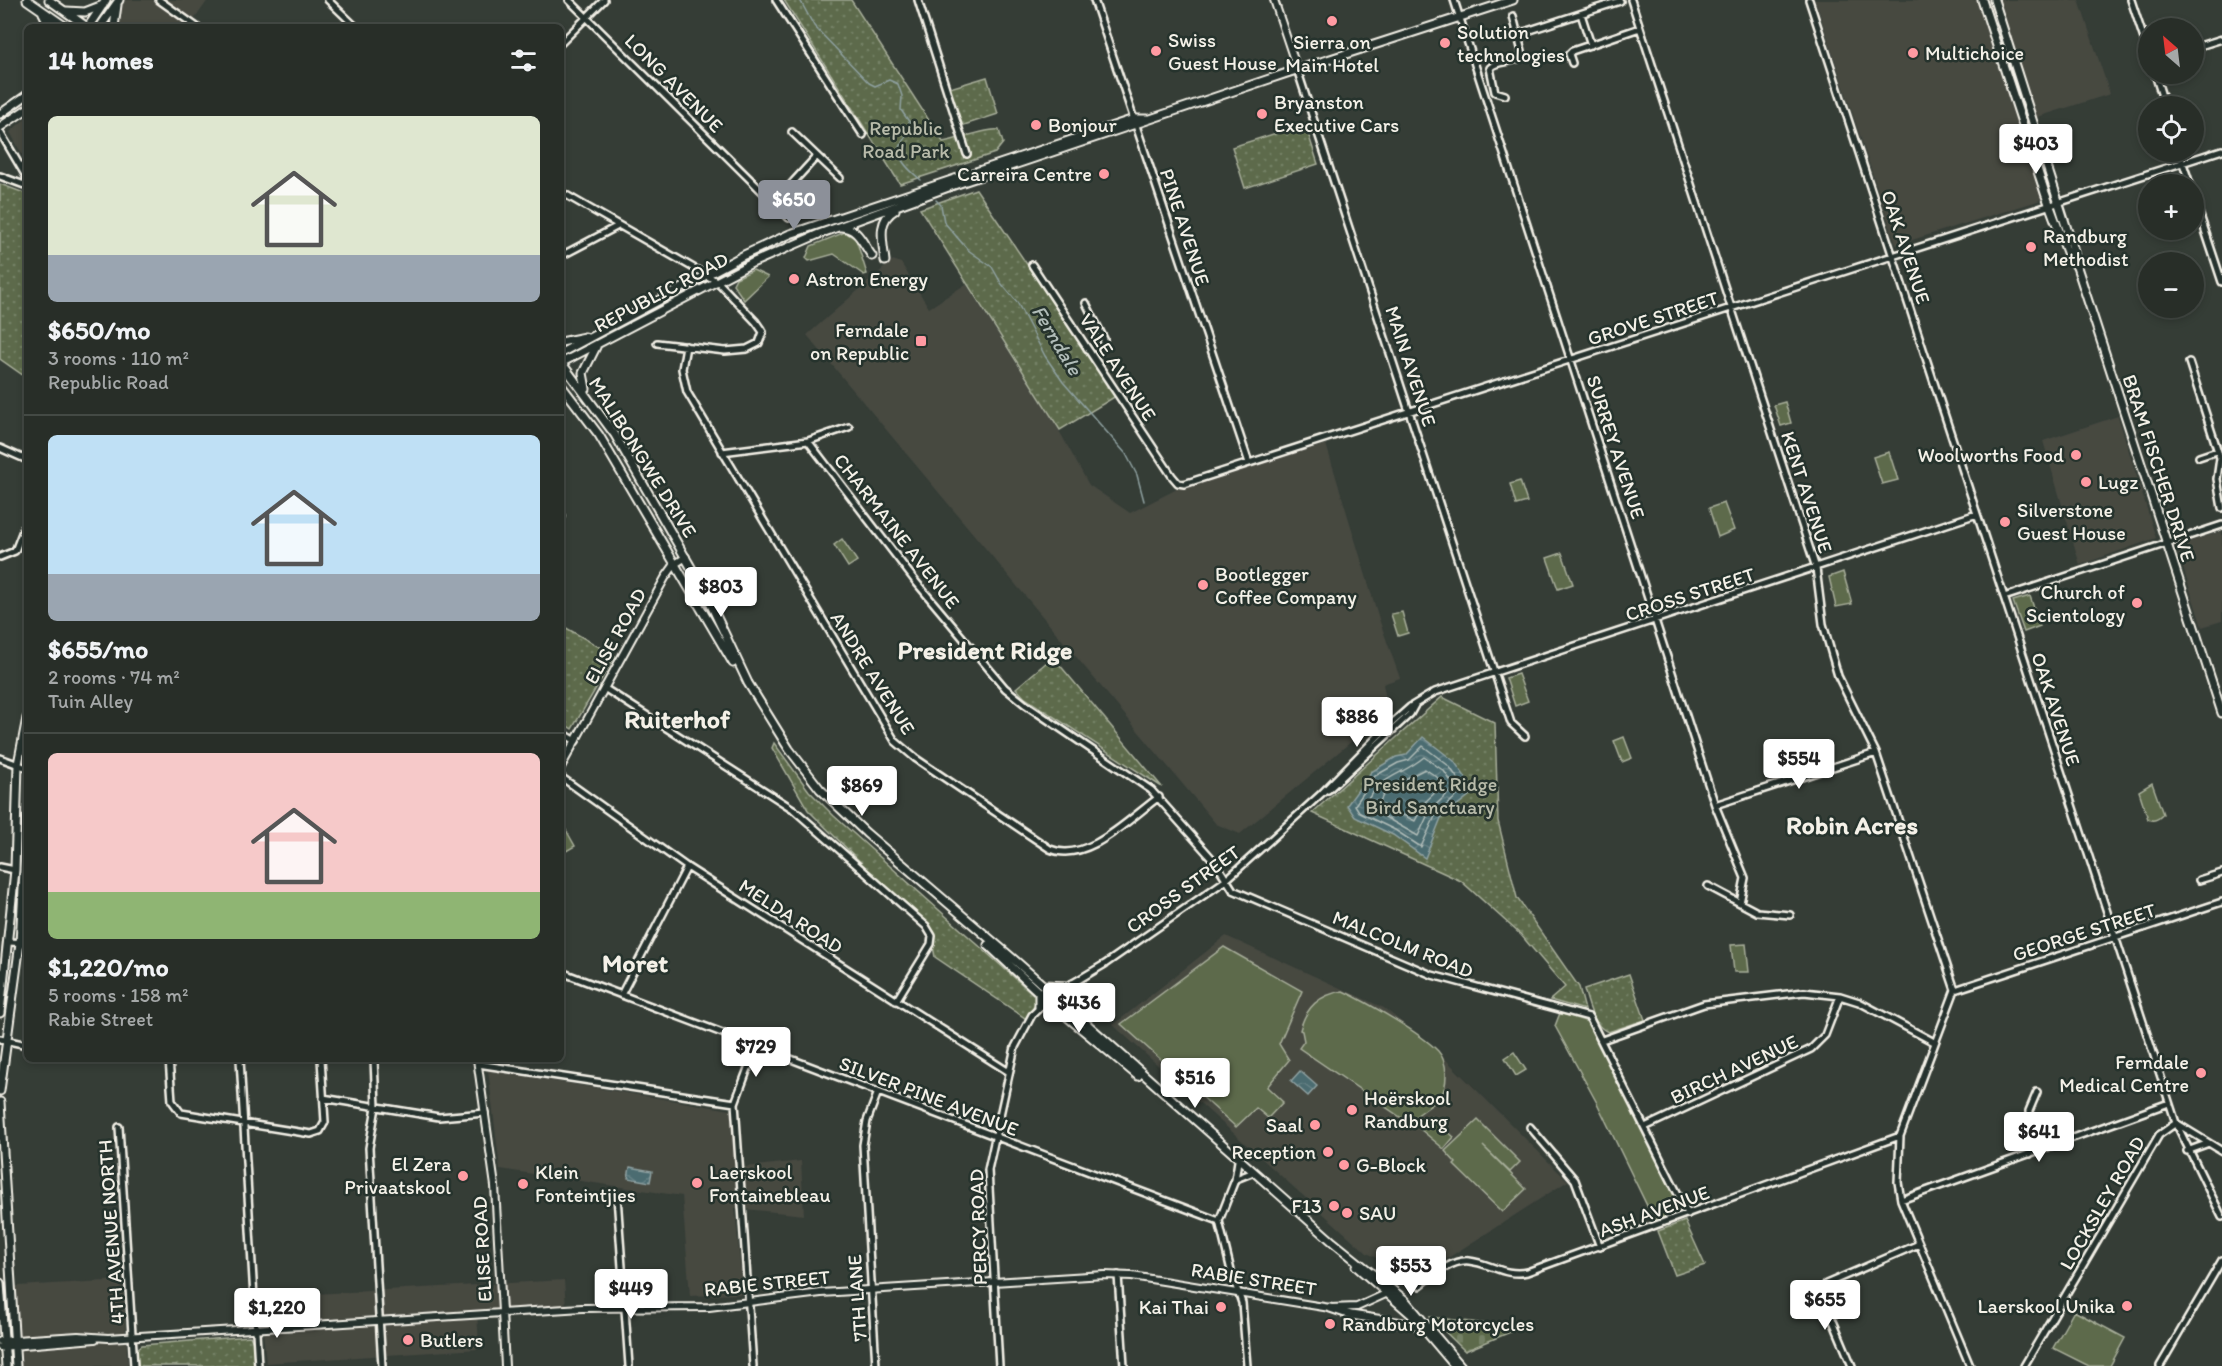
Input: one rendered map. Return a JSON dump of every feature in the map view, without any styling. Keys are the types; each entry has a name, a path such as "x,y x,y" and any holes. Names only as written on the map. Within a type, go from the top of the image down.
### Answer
{"main road":[{"path":"27,0 62,24"},
{"path":"49,0 83,24"},
{"path":"102,24 119,0"},
{"path":"115,24 119,0"},
{"name":"REPUBLIC ROAD","path":"564,350 765,244 819,222 1150,119 1513,0"},
{"name":"BRAM FISCHER DRIVE","path":"1982,0 2049,204 2068,255 2076,267"},
{"name":"BRAM FISCHER DRIVE","path":"1994,0 2073,248 2076,267 2222,713"},
{"path":"63,10 85,12 105,2"},
{"path":"89,24 105,2"},
{"path":"42,10 49,24"},
{"path":"0,114 24,97"},
{"path":"0,127 24,111"},
{"name":"REPUBLIC ROAD","path":"564,362 783,249 913,200 1135,122"},
{"path":"885,261 882,230 885,218 913,200"},
{"path":"839,227 851,228 858,233 872,256"},
{"path":"564,341 592,336"},
{"path":"589,397 583,373 597,345"},
{"name":"MALIBONGWE DRIVE","path":"564,367 589,397 686,557 748,682 789,749 813,781 866,833 1041,984 1050,997 1391,1292 1455,1366"},
{"name":"MALIBONGWE DRIVE","path":"564,389 599,435 768,722 811,783 838,812 1039,992 1067,1007 1428,1325 1461,1366"},
{"path":"564,392 572,399"},
{"path":"0,1013 15,870 18,765 24,734"},
{"path":"0,1091 4,1040 17,961 23,943 24,912"},
{"path":"1041,984 1070,985 1066,999 1067,1007"},
{"path":"1039,992 1039,1006"},
{"path":"0,1102 16,1366"},
{"path":"0,1282 2,1344 6,1366"},
{"path":"1330,1308 1351,1315 1422,1326"}],"street":[{"path":"159,0 193,24"},
{"path":"328,0 353,24"},
{"name":"LONG AVENUE","path":"569,0 789,218"},
{"path":"564,40 604,0"},
{"path":"776,0 864,135"},
{"path":"918,0 967,154"},
{"name":"PINE AVENUE","path":"1094,0 1249,463"},
{"name":"MAIN AVENUE","path":"1274,0 1511,723 1525,736"},
{"name":"SURREY AVENUE","path":"1454,0 1715,805 1744,878 1740,903"},
{"name":"KENT AVENUE","path":"1631,0 1816,568 1829,648 1848,699 1876,753 1955,990"},
{"name":"OAK AVENUE","path":"1809,0 2169,1103 2187,1151 2222,1217"},
{"path":"2131,0 2138,21"},
{"path":"1518,34 1620,1"},
{"path":"1581,14 1591,45"},
{"path":"1505,95 1495,92 1490,68 1494,64 1518,60 1523,56 1513,16"},
{"path":"1572,63 1570,52 1640,28"},
{"path":"2204,45 2222,39"},
{"path":"0,132 24,173"},
{"path":"792,132 840,178"},
{"name":"GROVE STREET","path":"1181,484 1409,413 2058,201 2222,150"},
{"path":"774,203 817,156"},
{"path":"2183,163 2187,174"},
{"path":"0,176 24,185"},
{"path":"564,194 718,282 760,327 763,338 754,346 735,351 657,343"},
{"path":"564,254 618,226"},
{"path":"2204,228 2222,282"},
{"path":"2213,256 2222,253"},
{"name":"VALE AVENUE","path":"1032,265 1172,476 1181,484"},
{"path":"1086,303 1104,339 1100,349 1091,354"},
{"name":"ANDRE AVENUE","path":"686,346 682,369 684,384 888,731 915,758 1050,849 1060,852 1077,852 1092,846 1159,797"},
{"path":"2188,362 2217,451 2220,464 2217,479 2222,508"},
{"path":"722,452 808,441 849,427"},
{"name":"CHARMAINE AVENUE","path":"808,441 916,582 1011,693 1159,797 1216,863 1226,880"},
{"path":"0,448 24,459"},
{"path":"2199,457 2217,451"},
{"name":"CROSS STREET","path":"1050,997 1226,880 1410,714 1415,705 1435,692 1977,514"},
{"path":"2004,597 2222,525"},
{"path":"0,557 15,551 24,528"},
{"name":"ELISE ROAD","path":"564,762 675,564 686,557"},
{"path":"604,688 793,809 926,926 932,936 930,948 896,1001"},
{"path":"564,734 576,741"},
{"path":"1715,805 1876,753"},
{"path":"0,758 24,767"},
{"name":"MELDA ROAD","path":"564,779 687,867 1009,1072"},
{"path":"0,867 15,870"},
{"path":"621,995 687,867"},
{"path":"2199,880 2222,873"},
{"name":"MALCOLM ROAD","path":"1226,880 1237,891 1432,975 1466,987 1586,1015 1592,1020 1688,1215"},
{"path":"1708,886 1757,912 1790,915"},
{"name":"GEORGE STREET","path":"1955,990 2222,902"},
{"path":"9,942 23,943"},
{"path":"4,959 17,961"},
{"name":"SILVER PINE AVENUE","path":"564,973 1219,1221"},
{"path":"1955,990 1900,1136 1898,1182 1901,1200 1918,1244 1970,1366"},
{"path":"1602,1040 1714,1002 1804,992 1840,996 1879,1012 1934,1042"},
{"name":"BIRCH AVENUE","path":"1645,1127 1811,1049 1829,1027 1840,996"},
{"name":"PERCY ROAD","path":"999,1366 987,1179 1009,1072 1019,1038 1039,1006 1050,997"},
{"path":"4,1040 24,1044"},
{"path":"753,1366 735,1103 756,1047"},
{"path":"169,1062 172,1101 176,1110 304,1134 316,1133 325,1122 321,1062"},
{"path":"240,1062 258,1366"},
{"path":"374,1062 376,1107 369,1149 382,1366"},
{"path":"477,1062 735,1103"},
{"name":"ELISE ROAD","path":"477,1062 495,1186 505,1366"},
{"name":"7TH LANE","path":"876,1366 863,1145 867,1121 878,1092"},
{"path":"2030,1154 2029,1111 2037,1092"},
{"path":"323,1098 439,1117 485,1113"},
{"path":"1901,1200 2169,1103"},
{"path":"2176,1123 2222,1151"},
{"name":"LOCKSLEY ROAD","path":"2024,1366 2152,1144 2167,1128 2176,1123"},
{"path":"1530,1126 1575,1180 1600,1247"},
{"name":"4TH AVENUE NORTH","path":"119,1127 134,1366"},
{"name":"ASH AVENUE","path":"1419,1286 1461,1262 1470,1261 1506,1273 1519,1274 1600,1247 1900,1136"},
{"path":"2187,1151 2209,1143"},
{"path":"1238,1161 1235,1180 1219,1221 1243,1308 1247,1366"},
{"path":"1235,1180 1251,1173"},
{"path":"617,1196 629,1366"},
{"path":"1852,1366 1823,1297 1826,1284 1918,1244"},
{"path":"2160,1366 2222,1260"},
{"path":"1118,1275 1124,1366"},
{"name":"RABIE STREET","path":"2,1344 78,1336 101,1338 502,1313 709,1307 748,1304 821,1293 1118,1275 1330,1308 1357,1307 1391,1292"}],"shaded area":[{"path":"124,0 208,0 191,24 114,24 119,17"},
{"path":"1815,0 2079,0 2110,94 2019,123 2044,199 1896,245"},
{"path":"24,120 24,158 10,132"},
{"name":"Ferndale on Republic","path":"893,260 901,263 929,308 966,284 1056,425 1089,485 1130,513 1177,489 1326,444 1380,622 1400,678 1383,684 1387,703 1381,717 1240,834 1216,824 807,335"},
{"path":"2118,416 2156,538 2080,565 2043,441"},
{"path":"2222,531 2222,621 2202,627 2176,546"},
{"name":"Hoërskool Randburg","path":"1226,936 1384,1008 1433,1047 1568,1181 1423,1274 1396,1252 1385,1262 1367,1253 1113,1025"},
{"name":"Laerskool Fontainebleau","path":"488,1070 731,1110 735,1168 801,1161 804,1215 735,1208 743,1294 690,1296 682,1196 500,1169"},
{"path":"122,1280 128,1366 0,1366 0,1287"},
{"path":"564,1280 566,1306 477,1310 479,1349 266,1363 260,1297"}],"green space":[{"name":"Republic Road Park","path":"784,0 851,0 943,142 981,132 999,130 1003,143 995,153 900,184"},
{"path":"987,77 998,114 961,126 950,88"},
{"path":"1305,124 1318,164 1245,188 1232,147"},
{"path":"0,184 24,193 24,376 0,359"},
{"path":"976,189 1116,396 1060,430 920,209"},
{"path":"845,232 856,239 867,274 864,275 834,254 809,261 806,258 811,246"},
{"path":"753,270 768,277 744,300 733,284 736,278"},
{"path":"1785,402 1791,423 1781,426 1774,405"},
{"path":"1889,452 1898,480 1882,484 1873,457"},
{"path":"1520,481 1527,502 1516,505 1510,484"},
{"path":"1724,503 1734,530 1718,537 1709,508"},
{"path":"842,539 857,561 848,567 834,545"},
{"path":"1562,553 1573,584 1558,589 1547,558"},
{"path":"1843,572 1852,604 1836,607 1829,577"},
{"path":"2030,596 2040,626 2024,632 2013,601"},
{"path":"1402,612 1408,633 1398,636 1391,614"},
{"path":"564,627 615,656 572,729 564,724"},
{"path":"1053,657 1162,787 1025,698 1016,688"},
{"path":"1518,674 1528,701 1515,706 1506,678"},
{"name":"President Ridge Bird Sanctuary","path":"1442,697 1495,723 1498,821 1517,898 1579,987 1585,1010 1550,1000 1565,987 1521,935 1461,881 1312,813"},
{"path":"1624,737 1632,758 1622,762 1614,741"},
{"path":"774,743 809,791 834,816 1034,995 1036,1001 1028,1020 935,957 932,941 923,924 808,810 772,748"},
{"path":"2152,783 2163,814 2158,819 2152,820 2148,819 2139,791"},
{"path":"564,826 575,846 564,852"},
{"path":"1746,944 1749,972 1734,972 1731,945"},
{"path":"1224,947 1302,991 1279,1044 1289,1060 1267,1087 1283,1102 1268,1118 1256,1108 1236,1127 1121,1024"},
{"path":"1629,974 1645,1020 1608,1032 1598,1025 1589,1007 1584,989"},
{"path":"1343,991 1407,1027 1438,1051 1444,1061 1445,1085 1441,1096 1409,1123 1299,1048 1304,1041 1300,1030 1310,1009 1320,999"},
{"path":"1560,1013 1588,1022 1681,1207 1677,1212 1654,1220 1597,1103 1555,1026"},
{"path":"1514,1052 1526,1070 1516,1076 1505,1058"},
{"path":"1431,1117 1454,1137 1444,1149 1420,1129"},
{"path":"1478,1120 1520,1162 1510,1172 1483,1146 1526,1189 1502,1212 1454,1165 1456,1163 1445,1151"},
{"path":"1685,1221 1705,1265 1675,1275 1658,1231"},
{"path":"2074,1311 2125,1338 2110,1366 2089,1366 2053,1348"},
{"path":"1430,1317 1520,1328 1465,1351"},
{"path":"250,1336 254,1345 255,1366 136,1366 136,1350 142,1345"}],"water":[{"path":"1423,737 1454,761 1475,791 1441,818 1425,858 1393,835 1355,817 1347,805 1371,772 1396,757 1406,755"},
{"path":"1300,1071 1317,1086 1308,1096 1291,1081"},
{"path":"630,1167 652,1171 650,1182 628,1178"}],"waterway":[{"name":"Ferndale","path":"800,0 814,26 869,83 875,86 889,80 898,84 902,96 901,110 910,123 910,131 901,146 901,158 908,169 921,180"},
{"name":"Ferndale","path":"936,200 941,205 944,222 968,250 992,267 1001,283 1017,302 1045,356 1063,382 1126,454 1137,475 1144,501"}],"place":[{"name":"Sierra on Main Hotel","path":"1332,21"},
{"name":"Solution technologies","path":"1445,43"},
{"name":"Swiss Guest House","path":"1156,51"},
{"name":"Multichoice","path":"1913,53"},
{"name":"Bryanston Executive Cars","path":"1262,114"},
{"name":"Bonjour","path":"1036,125"},
{"name":"Carreira Centre","path":"1104,174"},
{"name":"Randburg Methodist","path":"2031,247"},
{"name":"Astron Energy","path":"794,279"},
{"name":"Ferndale on Republic","path":"921,341"},
{"name":"Woolworths Food","path":"2076,455"},
{"name":"Lugz","path":"2086,482"},
{"name":"Silverstone Guest House","path":"2005,522"},
{"name":"Bootlegger Coffee Company","path":"1203,585"},
{"name":"Church of Scientology","path":"2137,603"},
{"name":"Ferndale Medical Centre","path":"2201,1073"},
{"name":"Hoërskool Randburg","path":"1352,1110"},
{"name":"Saal","path":"1315,1125"},
{"name":"Reception","path":"1328,1152"},
{"name":"G-Block","path":"1344,1165"},
{"name":"El Zera Privaatskool","path":"463,1176"},
{"name":"Laerskool Fontainebleau","path":"697,1183"},
{"name":"Klein Fonteintjies","path":"523,1184"},
{"name":"F13","path":"1334,1206"},
{"name":"SAU","path":"1347,1213"},
{"name":"Laerskool Unika","path":"2127,1306"},
{"name":"Kai Thai","path":"1221,1307"},
{"name":"Randburg Motorcycles","path":"1330,1324"},
{"name":"Butlers","path":"408,1340"}],"district":[{"name":"President Ridge","path":"985,650"},
{"name":"Ruiterhof","path":"677,719"},
{"name":"Robin Acres","path":"1852,825"},
{"name":"Moret","path":"635,963"}]}
